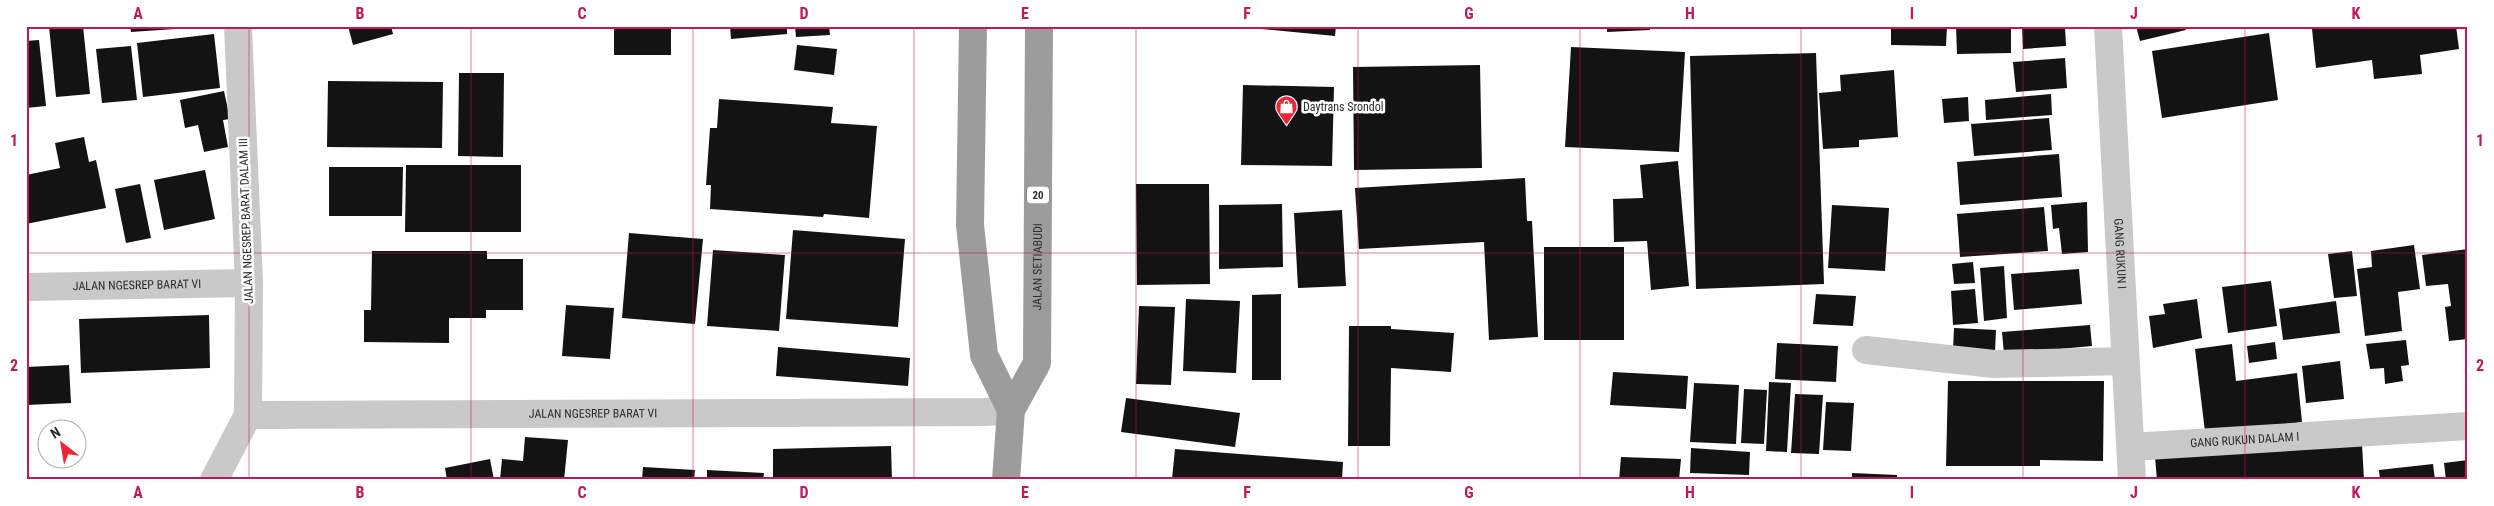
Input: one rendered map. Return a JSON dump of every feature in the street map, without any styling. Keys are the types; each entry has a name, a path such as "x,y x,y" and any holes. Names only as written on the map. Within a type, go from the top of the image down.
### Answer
{"highway":[{"name":"JALAN SETIABUDI","path":"973,26 970,225 984,354 1011,410"},
{"name":"JALAN SETIABUDI","path":"1006,480 1011,410 1037,363 1039,26"}],"street":[{"name":"JALAN NGESREP BARAT DALAM III","path":"238,26 249,283 248,415"},
{"name":"GANG RUKUN I","path":"2108,26 2132,480"},
{"name":"JALAN NGESREP BARAT VI","path":"26,287 249,283"},
{"path":"1866,350 1994,364 2125,361"},
{"name":"JALAN NGESREP BARAT VI","path":"248,415 985,412 1011,410"},
{"path":"214,480 248,415"},
{"name":"GANG RUKUN DALAM I","path":"2131,447 2468,426"}],"building":[{"path":"49,26 83,26 90,94 56,97"},
{"path":"130,26 189,26 189,28 131,32"},
{"path":"348,26 391,26 393,34 353,45"},
{"path":"614,26 671,26 671,55 614,55"},
{"path":"730,26 787,26 787,34 731,39"},
{"path":"795,26 829,26 830,35 796,37"},
{"path":"1231,26 1336,26 1335,36"},
{"path":"1607,26 1650,26 1650,30 1607,32"},
{"path":"1891,26 1947,26 1946,46 1891,45"},
{"path":"1956,26 2011,26 2011,53 1957,54"},
{"path":"2022,26 2065,26 2066,46 2023,49"},
{"path":"2136,26 2185,26 2186,30 2140,41"},
{"path":"2332,26 2456,26 2459,49 2420,55 2422,74 2374,79 2372,60 2316,68 2312,29"},
{"path":"2269,33 2278,100 2162,118 2152,51"},
{"path":"214,34 220,88 143,97 137,43"},
{"path":"39,40 46,106 26,108 26,41"},
{"path":"797,45 837,49 834,75 794,70"},
{"path":"131,46 137,100 102,103 96,49"},
{"path":"1571,47 1685,52 1679,152 1565,147"},
{"path":"1816,53 1824,284 1696,289 1690,56"},
{"path":"2065,58 2067,88 2016,92 2013,62"},
{"path":"1480,65 1482,168 1354,170 1353,67"},
{"path":"1894,70 1898,137 1859,140 1859,147 1823,149 1819,93 1841,91 1840,75"},
{"path":"459,73 504,73 503,157 458,156"},
{"path":"328,81 443,82 442,148 327,147"},
{"name":"Daytrans Srondol","path":"1243,85 1334,87 1332,166 1241,165"},
{"path":"224,91 230,119 223,120 228,147 204,152 198,125 185,128 180,100"},
{"path":"2051,94 2052,115 1986,120 1985,100"},
{"path":"1968,97 1969,121 1944,123 1942,99"},
{"path":"719,99 833,107 831,123 877,126 869,218 824,214 823,217 710,209 711,185 706,185 710,128 717,128"},
{"path":"2049,118 2052,150 1974,156 1971,124"},
{"path":"84,137 89,162 96,160 106,208 26,224 26,175 60,168 55,143"},
{"path":"2059,154 2062,197 1960,205 1957,162"},
{"path":"1678,161 1689,286 1651,290 1647,241 1614,242 1613,199 1643,198 1640,165"},
{"path":"406,165 521,165 521,232 405,232"},
{"path":"329,167 403,167 402,216 329,216"},
{"path":"205,170 215,219 164,230 154,180"},
{"path":"1525,178 1527,221 1532,221 1538,337 1489,340 1484,242 1359,249 1355,188"},
{"path":"140,184 151,238 126,243 115,189"},
{"path":"1136,184 1209,184 1210,284 1137,285"},
{"path":"2087,202 2088,252 2062,254 2059,228 2053,229 2051,205"},
{"path":"1282,204 1283,267 1219,269 1219,205"},
{"path":"1832,205 1889,208 1885,271 1828,268"},
{"path":"2044,207 2048,251 1960,257 1957,214"},
{"path":"1342,210 1346,286 1298,288 1294,213"},
{"path":"793,230 905,239 898,327 786,319"},
{"path":"629,233 703,239 695,324 622,318"},
{"path":"2414,245 2420,289 2398,292 2402,331 2365,336 2357,269 2372,267 2371,251"},
{"path":"1544,247 1624,247 1624,340 1544,340"},
{"path":"2468,249 2468,339 2449,341 2445,307 2451,306 2448,284 2426,286 2422,255"},
{"path":"713,250 785,255 779,331 707,326"},
{"path":"372,251 487,251 487,259 523,259 523,310 486,310 486,318 449,318 449,343 364,342 364,310 371,310"},
{"path":"2352,251 2357,296 2334,298 2328,254"},
{"path":"1973,262 1975,283 1954,284 1952,264"},
{"path":"2004,266 2007,318 1984,321 1980,268"},
{"path":"2079,269 2082,304 2014,310 2011,274"},
{"path":"2271,281 2277,326 2228,333 2222,287"},
{"path":"1975,289 1978,323 1953,325 1951,291"},
{"path":"1281,294 1281,380 1252,380 1252,295"},
{"path":"1816,294 1856,296 1853,326 1813,324"},
{"path":"1186,299 1240,301 1236,373 1183,371"},
{"path":"2197,299 2202,338 2153,348 2149,316 2165,314 2163,304"},
{"path":"2336,301 2340,333 2283,340 2279,309"},
{"path":"566,305 614,308 610,359 562,356"},
{"path":"1139,306 1175,307 1171,385 1136,384"},
{"path":"209,315 210,368 81,373 79,319"},
{"path":"2090,325 2092,346 2004,354 2002,332"},
{"path":"1349,326 1391,326 1391,329 1454,333 1451,372 1391,368 1390,446 1348,446"},
{"path":"1954,328 1996,330 1995,352 1953,350"},
{"path":"2406,340 2409,365 2401,366 2403,381 2385,384 2384,368 2370,369 2366,344"},
{"path":"2275,342 2277,359 2249,363 2247,346"},
{"path":"1777,343 1838,346 1836,382 1775,379"},
{"path":"2232,344 2236,381 2297,373 2302,422 2243,430 2206,440 2195,349"},
{"path":"778,347 910,358 908,386 776,376"},
{"path":"2340,361 2344,399 2306,403 2302,366"},
{"path":"69,365 71,403 26,405 26,367"},
{"path":"1613,372 1688,376 1686,409 1610,405"},
{"path":"1948,381 2104,381 2103,461 2040,460 2040,466 1946,466"},
{"path":"1769,382 1791,383 1787,452 1766,451"},
{"path":"1694,383 1739,385 1736,444 1690,442"},
{"path":"1744,389 1767,390 1764,444 1741,443"},
{"path":"1795,394 1823,395 1819,454 1791,453"},
{"path":"1126,398 1240,413 1235,447 1121,432"},
{"path":"1826,402 1854,403 1851,451 1823,450"},
{"path":"525,437 568,440 564,480 500,480 502,459 523,461"},
{"path":"2362,444 2364,480 2157,480 2155,457"},
{"path":"891,446 892,480 773,480 773,449"},
{"path":"1691,448 1750,452 1749,475 1690,473"},
{"path":"1175,449 1343,462 1342,480 1172,479"},
{"path":"1621,457 1681,459 1679,480 1619,480"},
{"path":"490,459 494,480 447,480 445,468"},
{"path":"2468,460 2468,480 2446,480 2444,463"},
{"path":"2433,464 2435,480 2380,480 2379,470"},
{"path":"643,467 695,470 694,480 642,480"},
{"path":"707,470 764,473 763,480 707,480"},
{"path":"1852,473 1897,475 1897,480 1852,480"}],"place":[{"name":"Daytrans Srondol","path":"1287,126"}]}
